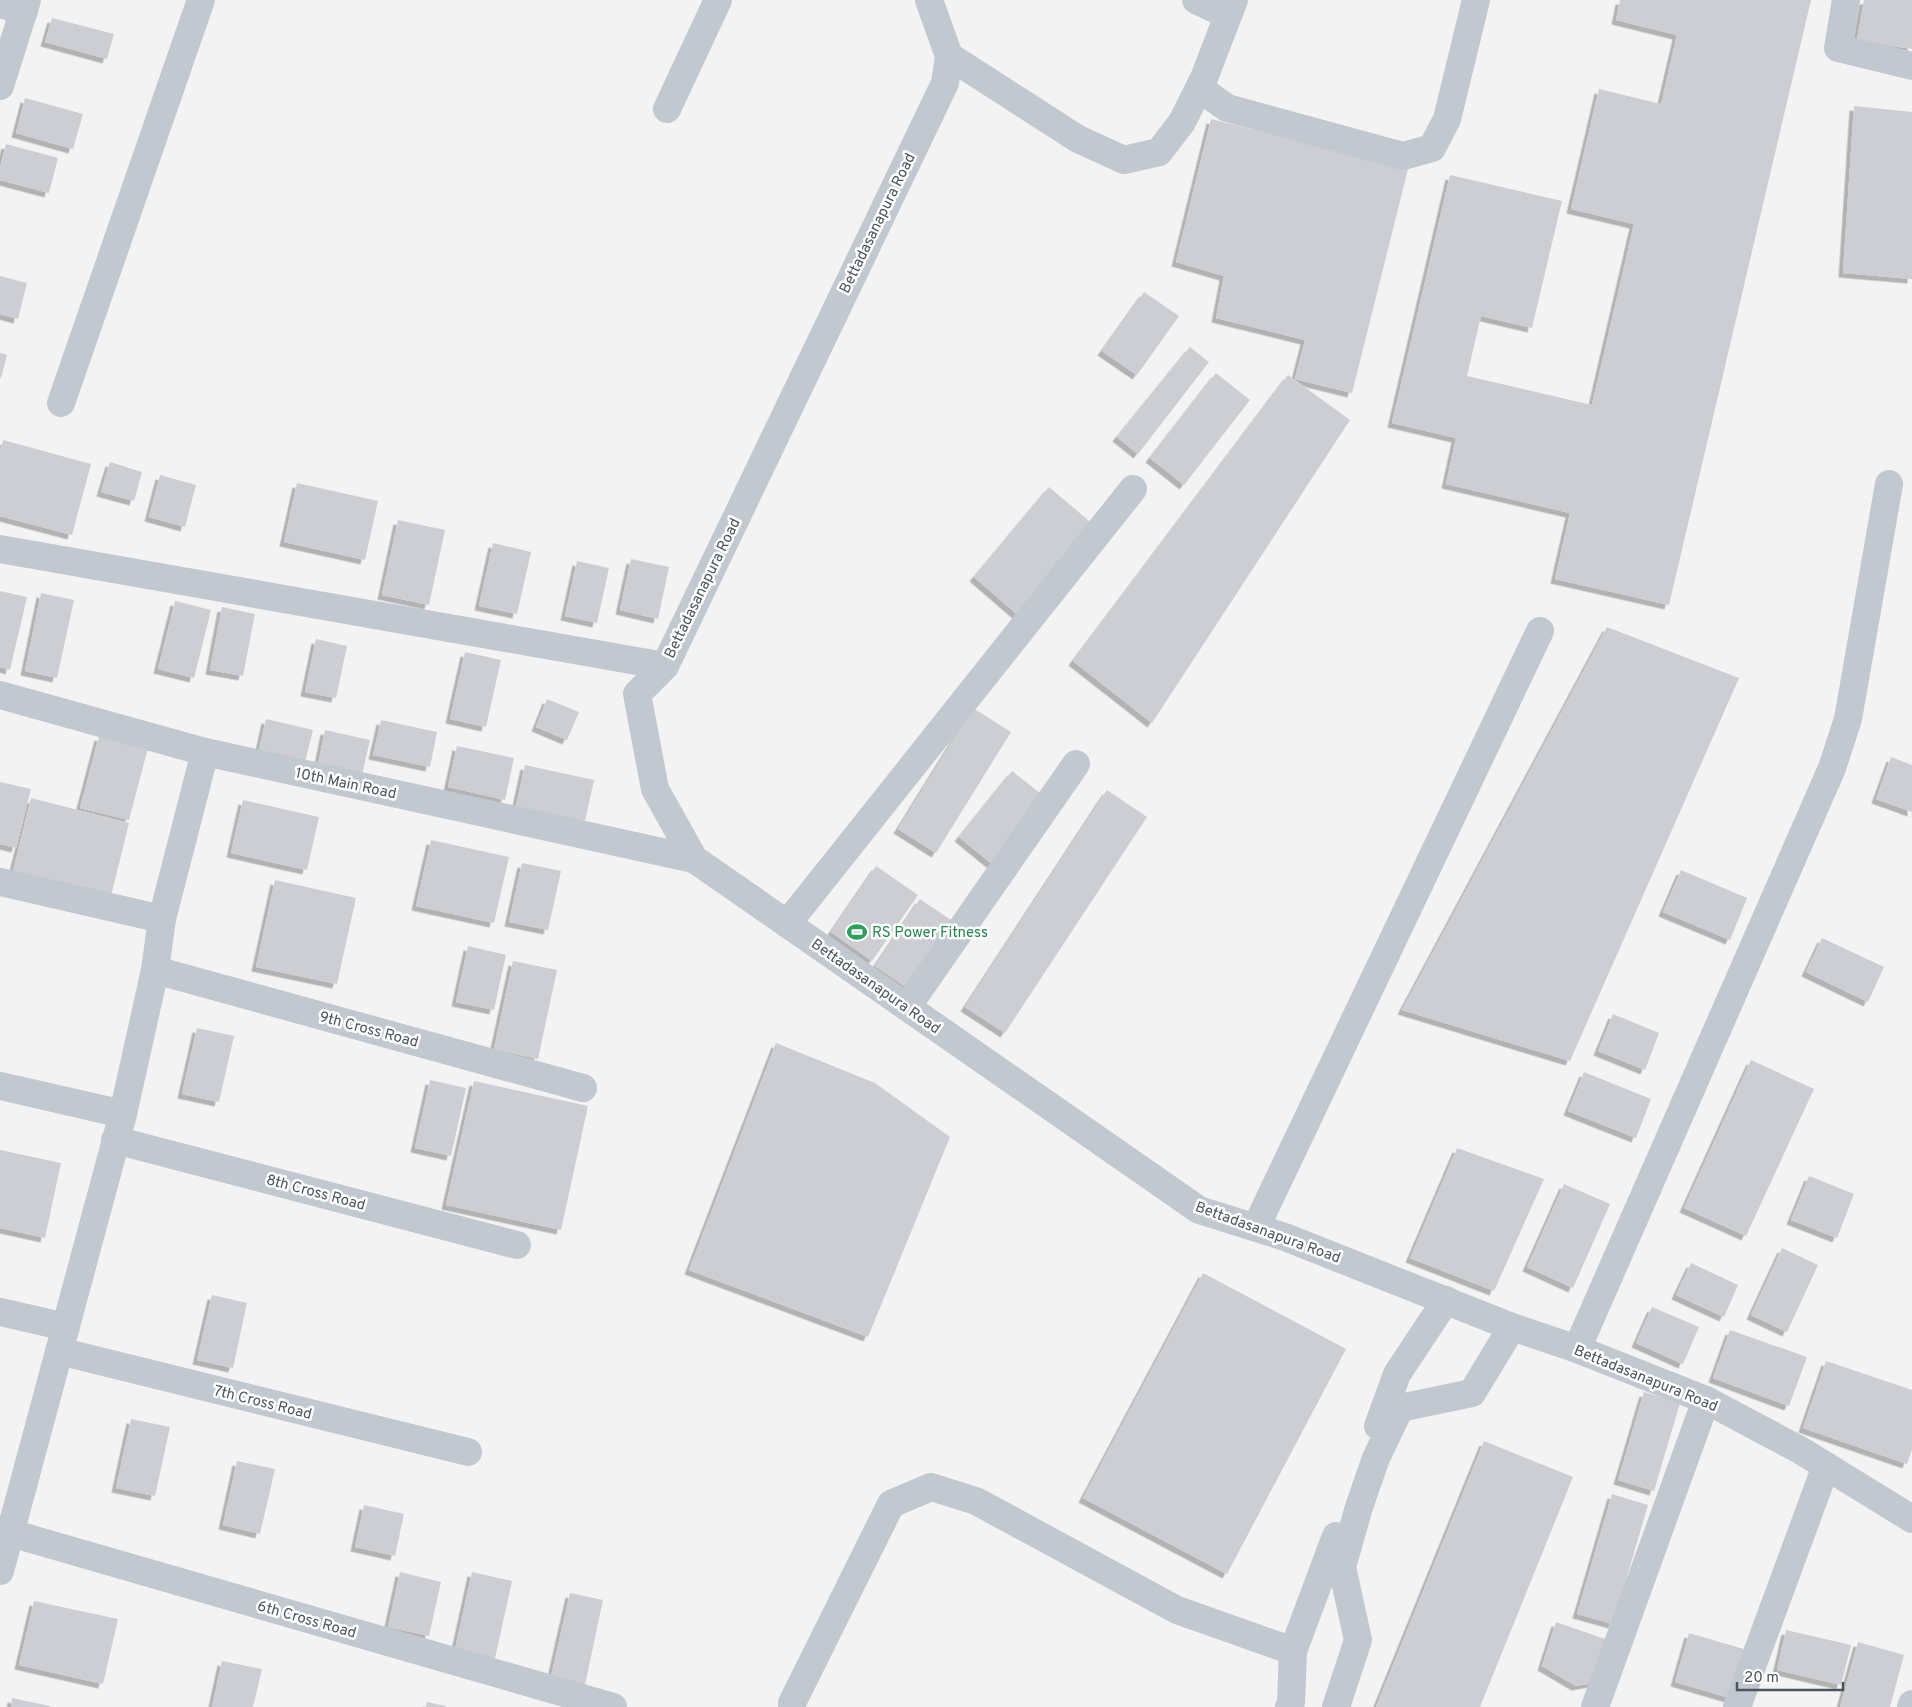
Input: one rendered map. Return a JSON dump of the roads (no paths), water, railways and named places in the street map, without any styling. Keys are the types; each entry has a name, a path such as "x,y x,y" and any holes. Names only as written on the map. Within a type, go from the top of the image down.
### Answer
{"street":[{"path":"61,403 201,0"},
{"path":"667,109 718,0"},
{"name":"Bettadasanapura Road","path":"929,0 948,56 945,83 665,666 637,694 655,789 694,859 1199,1210 1285,1236 1512,1327 1577,1349 1706,1400 1910,1511"},
{"path":"948,56 1078,139 1124,160 1159,152 1182,122 1199,88 1231,8 1196,0"},
{"path":"1199,88 1227,108 1403,156 1432,148 1447,120 1476,0"},
{"path":"1846,0 1838,48 1912,66"},
{"path":"0,86 17,5"},
{"path":"1577,1349 1832,768 1848,719 1889,484"},
{"path":"787,924 1133,489"},
{"path":"0,549 665,666"},
{"path":"1256,1227 1540,631"},
{"name":"10th Main Road","path":"0,695 205,752 694,859"},
{"path":"0,1571 5,1532 62,1339 123,1114 155,970 162,919 205,752"},
{"path":"908,1007 1076,764"},
{"path":"0,882 162,919"},
{"name":"9th Cross Road","path":"155,970 583,1088"},
{"path":"0,1086 123,1114"},
{"name":"8th Cross Road","path":"115,1140 517,1244"},
{"path":"1289,1707 1291,1703 1293,1652 1397,1374 1446,1300"},
{"name":"7th Cross Road","path":"0,1312 62,1339 468,1452"},
{"path":"1336,1707 1358,1640 1342,1567 1359,1507 1376,1458 1400,1408 1472,1393 1512,1327"},
{"path":"1594,1707 1706,1400"},
{"path":"1738,1707 1826,1466"},
{"path":"792,1707 792,1703 891,1504 931,1487 976,1501 1177,1610 1293,1652"},
{"name":"6th Cross Road","path":"5,1532 613,1707"}],"place":[{"name":"RS Power Fitness","path":"857,932"}]}
